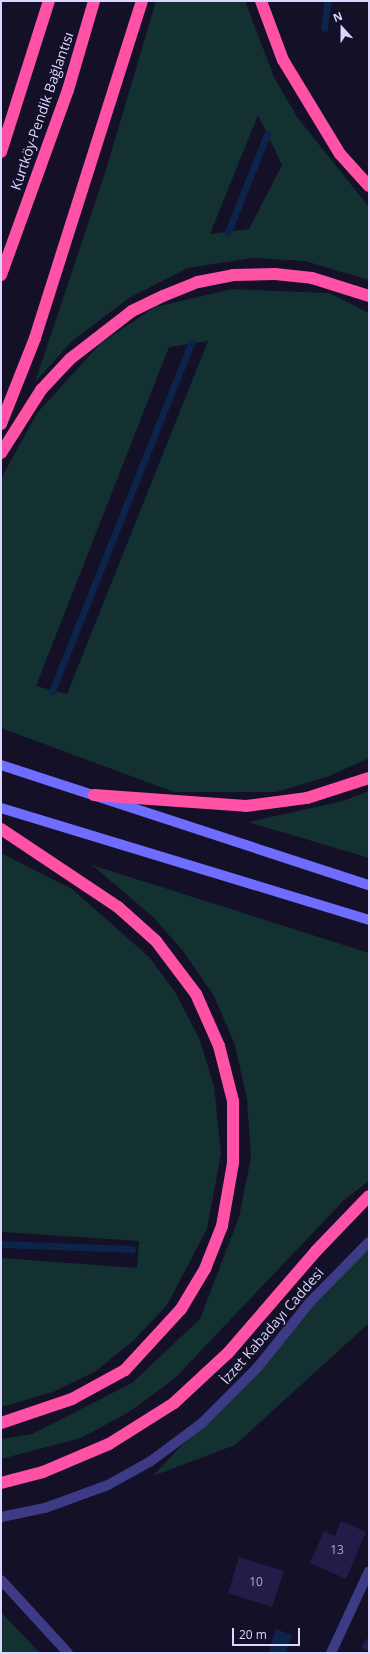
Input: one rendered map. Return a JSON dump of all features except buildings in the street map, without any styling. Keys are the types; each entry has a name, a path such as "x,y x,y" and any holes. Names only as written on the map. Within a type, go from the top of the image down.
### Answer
{"highway":[{"name":"Kurtköy-Pendik Bağlantısı","path":"1,152 48,1"},
{"name":"Kurtköy-Pendik Bağlantısı","path":"1,275 68,90 94,1"},
{"path":"1,424 35,338 142,1"},
{"path":"261,1 283,60 340,154 369,186"},
{"path":"1,453 41,390 70,359 132,311 163,296 198,282 233,275 275,274 312,278 369,296"},
{"path":"94,795 246,806 307,798 369,778"},
{"path":"1,829 118,907 156,941 196,994 220,1046 233,1101 233,1162 222,1226 205,1269 181,1310 125,1370 72,1399 1,1423"},
{"path":"1,1482 43,1472 109,1444 174,1403 228,1353 316,1251 369,1196"}],"main road":[{"path":"1,765 369,885"},
{"path":"1,808 369,920"}],"street":[{"name":"İzzet Kabadayı Caddesi","path":"1,1517 45,1508 108,1485 151,1461 202,1423 258,1368 310,1302 369,1242"},
{"path":"332,1653 369,1571"},
{"path":"1,1580 59,1648 68,1653"}],"green space":[{"path":"156,1 245,1 274,77 297,117 369,207 369,280 305,261 252,258 188,268 129,298 72,341 35,382 105,173","holes":["258,115 282,165 249,229 210,234"]},
{"path":"232,289 329,293 369,313 369,758 327,777 276,792 174,792 1,728 1,479 37,413 101,343 155,307","holes":["208,341 67,694 36,686 169,347"]},
{"path":"369,791 369,858 248,822 343,801"},
{"path":"1,853 72,889 149,957 175,992 199,1038 214,1086 221,1153 207,1229 167,1305 134,1340 96,1371 53,1392 1,1407 1,1258 137,1268 139,1241 1,1232"},
{"path":"92,865 369,953 369,1181 344,1200 174,1379 129,1412 81,1438 1,1459 1,1439 32,1434 132,1383 200,1319 239,1217 251,1157 247,1100 235,1045 214,996 183,951 153,917"},
{"path":"369,1243 369,1323 235,1445 153,1476"},
{"path":"1,1612 39,1652 38,1653 1,1653"}],"water":[{"path":"276,1629 292,1635 285,1653 268,1653"}],"waterway":[{"path":"324,28 328,1"},
{"path":"228,232 267,134"},
{"path":"52,691 191,343"},
{"path":"1,1244 132,1249"}]}
